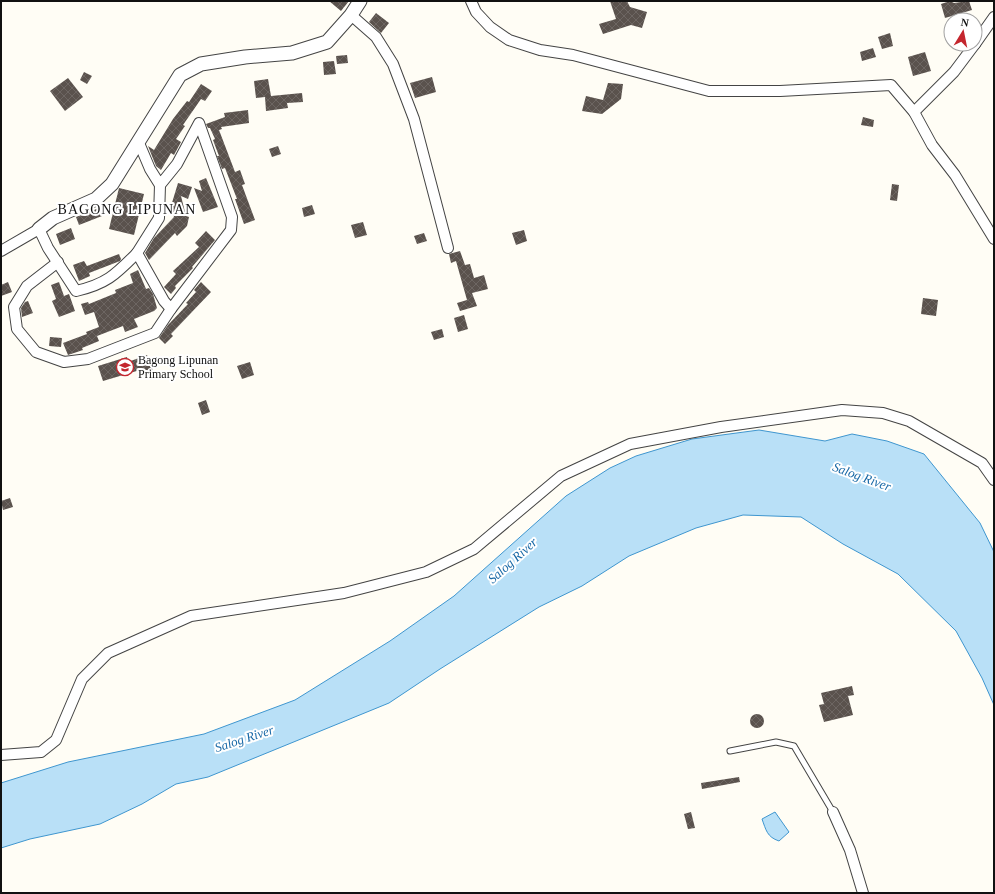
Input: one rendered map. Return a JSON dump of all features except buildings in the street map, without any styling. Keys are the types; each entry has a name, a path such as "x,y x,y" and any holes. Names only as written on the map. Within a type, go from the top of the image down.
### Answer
{"street":[{"path":"1,251 39,229 53,218 96,199 112,184 139,143 180,75 201,64 245,57 292,53 327,42 351,15 360,1"},
{"path":"471,1 476,12 490,27 509,40 540,50 573,55 709,91 780,91 891,85 914,112 932,145 955,175 994,239"},
{"path":"351,15 376,38 393,64 414,119 448,248"},
{"path":"983,33 994,18"},
{"path":"914,112 954,72 969,52"},
{"path":"58,262 27,286 14,307 17,329 36,352 64,362 88,359 155,332 231,230 232,217 199,123 178,164 160,185"},
{"path":"39,229 48,248 76,291 97,286 114,275 137,253 159,218 160,185 150,169 139,143"},
{"path":"137,253 164,301 171,309"},
{"path":"1,755 41,752 56,740 82,679 108,653 191,616 344,593 426,572 474,549 561,476 630,444 722,427 842,410 883,413 909,421 982,462 994,480"},
{"path":"833,812 850,850 863,893"}],"lane":[{"path":"730,751 776,742 794,746 833,812"}],"water":[{"name":"Salog River","path":"759,430 825,441 852,434 887,441 924,454 980,523 994,552 994,705 982,678 956,631 898,574 843,544 801,517 743,515 696,528 629,556 582,586 539,607 389,703 208,777 176,784 142,804 100,824 30,839 1,848 1,783 68,762 204,734 295,700 390,641 454,596 566,496 610,468 636,456 692,439"},
{"path":"775,812 789,832 779,841 769,835 762,819"}],"place":[{"name":"Bagong Lipunan Primary School","path":"125,367"}],"district":[{"name":"BAGONG LIPUNAN","path":"127,209"}]}
